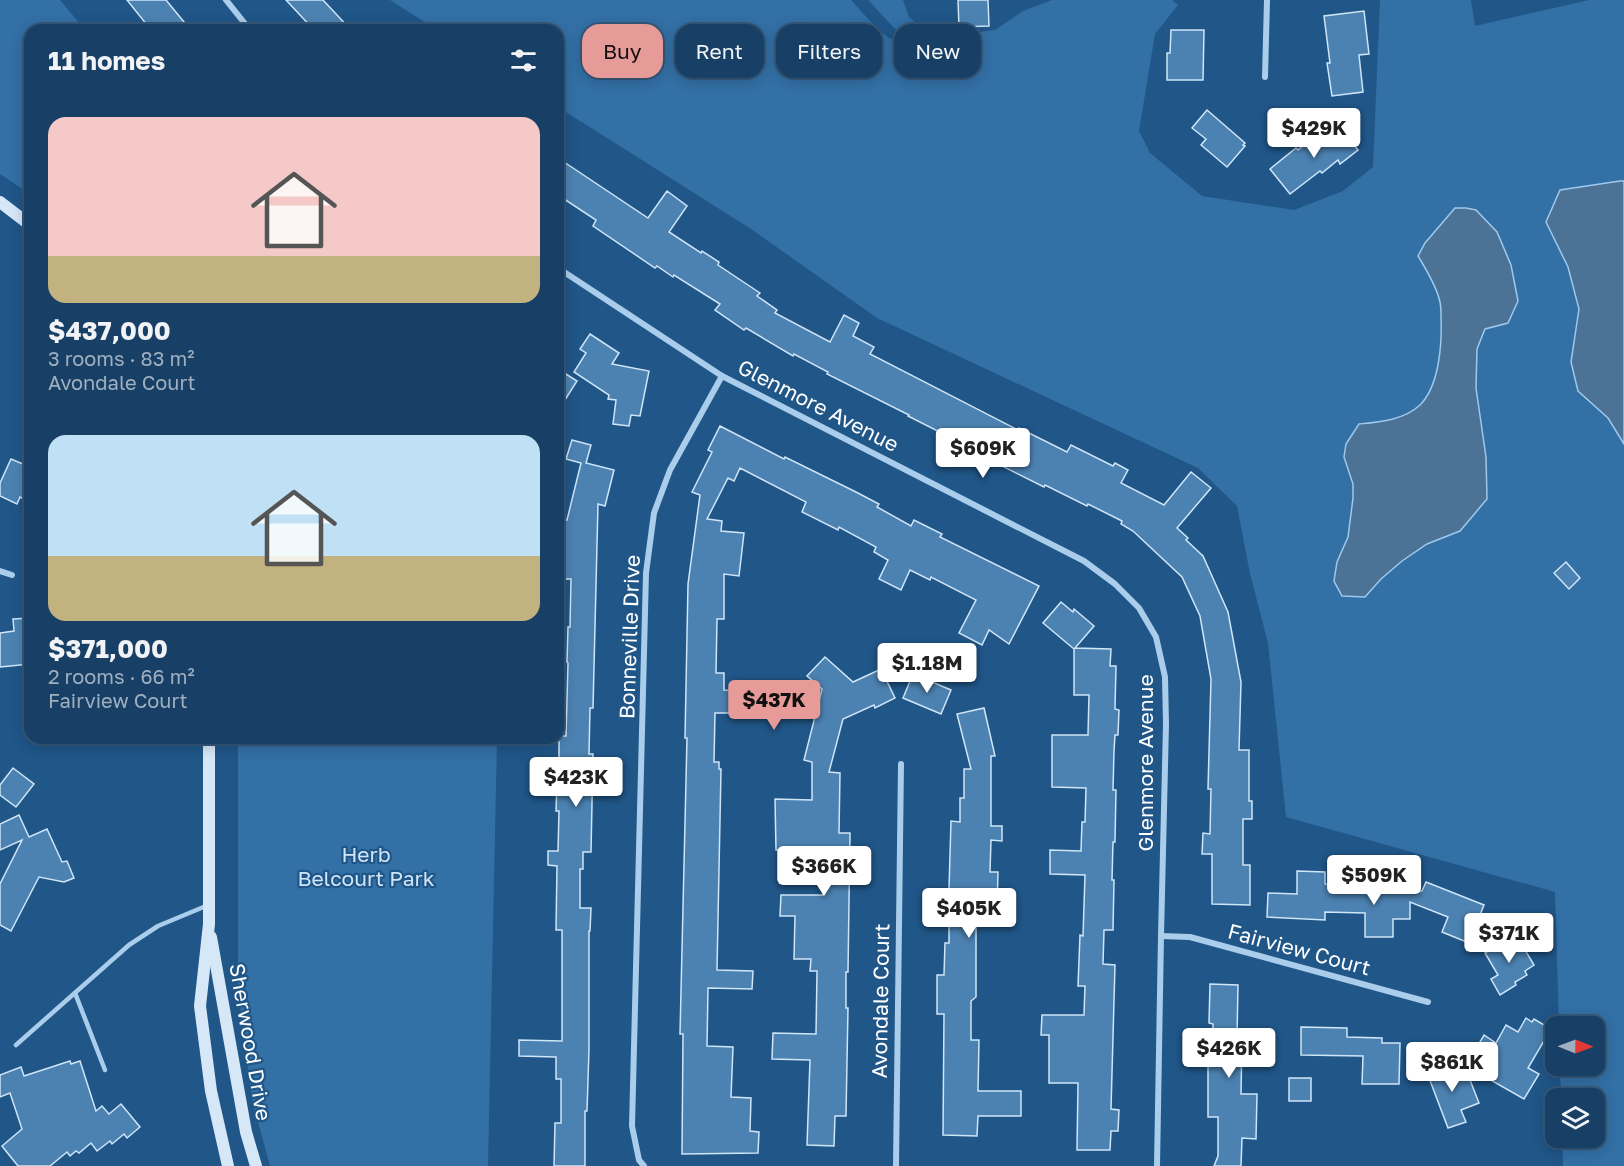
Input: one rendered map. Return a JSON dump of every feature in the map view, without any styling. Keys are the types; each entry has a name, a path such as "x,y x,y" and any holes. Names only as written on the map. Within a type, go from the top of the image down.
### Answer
{"main road":[{"path":"0,202 24,220"},
{"name":"Sherwood Drive","path":"209,744 209,924 200,1006 211,1091 228,1166"},
{"name":"Sherwood Drive","path":"209,924 239,1098 256,1166"}],"street":[{"path":"226,0 245,24"},
{"path":"1265,77 1267,0"},
{"name":"Glenmore Avenue","path":"564,272 722,376 1084,561 1115,584 1139,608 1156,637 1165,677 1158,1166"},
{"name":"Bonneville Drive","path":"644,1166 639,1160 632,1126 646,573 654,513 670,470 722,376"},
{"path":"0,571 12,575"},
{"name":"Avondale Court","path":"896,1166 901,765"},
{"name":"Fairview Court","path":"1161,936 1190,937 1428,1002"}],"lane":[{"path":"16,1045 129,945 158,926 209,905"},
{"path":"75,993 105,1070"}],"green space":[{"path":"0,0 60,0 80,24 24,24 24,190 0,174"},
{"path":"390,0 851,0 873,24 776,24 776,78 882,78 882,33 894,41 894,78 981,78 981,32 995,30 1023,11 1052,0 1172,0 1178,5 1155,34 1139,131 1150,153 1202,196 1294,210 1343,191 1373,167 1380,0 1471,0 1475,26 1589,0 1624,0 1624,1166 1563,1166 1562,1148 1605,1148 1605,1088 1561,1088 1560,1076 1605,1076 1605,1016 1559,1016 1555,892 1286,817 1268,643 1250,574 1237,506 1198,468 877,318 751,229 564,111 564,24 428,24"},
{"path":"868,0 903,0 909,17 917,24 894,24 894,28"},
{"name":"Herb Belcourt Park","path":"238,744 497,744 488,1166 270,1166 252,1100 238,989"}],"shaded area":[{"path":"1624,181 1624,444 1608,418 1578,391 1571,362 1579,309 1568,267 1546,222 1560,190"},
{"path":"1455,208 1476,210 1497,232 1511,265 1518,301 1508,323 1485,329 1477,349 1476,388 1486,457 1487,499 1460,531 1427,544 1402,561 1365,597 1342,596 1334,581 1337,562 1348,537 1353,498 1353,484 1344,457 1346,444 1359,424 1391,419 1414,410 1427,396 1432,386 1440,350 1441,306 1434,285 1418,256 1425,243"}],"building":[{"path":"127,0 166,0 184,22 182,24 146,24"},
{"path":"286,0 323,0 345,24 308,24"},
{"path":"958,0 988,0 989,26 959,24"},
{"path":"1364,11 1369,54 1359,55 1363,92 1332,96 1324,16"},
{"path":"1171,30 1204,30 1203,80 1167,80 1167,53 1170,53"},
{"path":"1207,110 1245,143 1227,167 1201,145 1206,139 1192,128"},
{"path":"1338,124 1358,150 1340,164 1338,160 1322,173 1320,171 1290,194 1270,169 1296,148 1298,150 1311,139 1314,142"},
{"path":"564,162 648,218 667,191 687,206 669,232 719,262 718,265 760,293 757,296 777,310 775,313 830,342 844,315 859,323 853,336 874,347 870,354 1018,430 1019,428 1067,452 1071,445 1113,466 1115,463 1128,470 1121,483 1164,505 1191,472 1211,488 1177,528 1203,556 1228,612 1241,682 1239,750 1249,750 1249,801 1252,801 1252,819 1243,819 1243,865 1250,865 1250,905 1212,904 1212,854 1202,854 1203,833 1210,834 1211,789 1208,789 1211,679 1200,616 1182,577 1133,531 1121,524 1122,521 1000,465 1003,460 972,444 971,448 827,374 828,372 794,354 793,356 746,328 744,330 715,310 720,304 674,275 673,277 657,266 655,268 593,226 596,220 564,199"},
{"path":"590,334 619,353 612,364 649,371 640,416 631,415 629,426 613,424 616,400 608,399 609,395 574,372 586,353 580,349"},
{"path":"564,373 577,381 564,402"},
{"path":"720,426 879,504 877,507 911,526 914,520 942,534 940,537 1039,586 1009,644 989,630 982,645 959,633 976,600 931,577 930,580 910,570 901,590 879,579 888,560 874,552 876,547 839,527 838,530 802,512 806,502 740,468 734,481 728,478 707,519 722,521 721,531 744,533 739,576 724,574 724,619 717,619 716,673 724,673 724,690 766,691 766,713 715,713 714,762 719,762 719,769 721,769 717,970 753,971 752,989 708,988 707,1046 733,1047 731,1097 751,1098 750,1131 759,1132 758,1153 682,1154 683,1034 680,1034 688,584 700,495 692,492 712,452 708,450"},
{"path":"572,440 591,445 586,463 614,470 605,506 598,504 593,708 590,708 589,754 593,754 591,852 583,852 583,869 580,869 580,908 591,908 585,1166 554,1166 555,1123 561,1123 561,1079 556,1079 556,1057 519,1056 519,1040 562,1041 562,930 556,930 557,866 548,865 548,851 558,851 559,811 556,811 559,744 564,744 564,736 566,736 571,579 564,579 564,520 567,520 581,463 566,459"},
{"path":"11,459 24,464 24,499 20,497 17,504 0,496 0,483"},
{"path":"1566,562 1580,578 1569,589 1554,573"},
{"path":"1061,602 1073,612 1074,609 1094,626 1075,648 1111,649 1110,666 1116,666 1115,709 1119,710 1118,735 1115,735 1114,751 1113,790 1116,790 1112,880 1114,880 1113,930 1104,930 1103,964 1115,965 1111,1109 1119,1110 1118,1131 1111,1131 1110,1150 1077,1150 1078,1083 1049,1083 1049,1035 1041,1035 1042,1015 1084,1015 1085,986 1078,986 1080,935 1083,936 1085,875 1050,874 1050,850 1081,851 1082,822 1085,822 1086,788 1052,787 1052,735 1088,735 1089,695 1074,695 1074,649 1043,623"},
{"path":"24,618 24,665 0,667 0,633 14,631 13,619"},
{"path":"825,657 853,682 881,669 895,698 843,719 829,772 840,773 839,833 850,833 848,972 846,972 846,1008 848,1008 846,1116 835,1116 834,1146 807,1145 810,1060 772,1059 773,1033 816,1034 817,971 810,971 811,959 794,959 795,916 780,916 781,895 823,895 824,867 804,866 804,850 776,850 775,799 812,800 812,762 804,760 822,689 807,676"},
{"path":"913,674 951,690 941,714 903,698"},
{"path":"984,708 995,756 991,756 991,826 1002,826 1002,841 991,840 990,872 998,872 997,911 976,911 976,997 971,1001 971,1040 979,1040 978,1091 1021,1091 1021,1116 978,1116 977,1136 943,1135 944,1014 937,1014 937,975 944,975 945,943 949,943 949,910 945,910 945,889 949,889 951,821 960,822 960,798 964,798 964,769 971,769 957,714"},
{"path":"13,768 34,784 16,807 0,795 0,785"},
{"path":"19,815 29,837 47,829 62,862 67,861 74,878 64,882 39,877 11,931 0,925 0,884 22,840 0,850 0,824"},
{"path":"1297,871 1325,872 1325,884 1353,885 1353,891 1422,891 1426,882 1484,905 1469,943 1442,932 1448,917 1410,902 1410,919 1393,919 1393,937 1365,937 1365,913 1325,912 1325,920 1267,917 1268,893 1297,894"},
{"path":"1518,938 1534,965 1525,971 1527,975 1515,982 1516,985 1500,995 1491,979 1498,975 1485,953 1506,941 1508,944"},
{"path":"1210,984 1238,985 1237,1037 1242,1037 1241,1094 1257,1094 1256,1139 1242,1138 1241,1166 1214,1166 1218,1156 1218,1117 1208,1117 1208,1066 1212,1066 1213,1024 1209,1023"},
{"path":"1526,1018 1532,1022 1534,1019 1545,1025 1545,1039 1528,1068 1539,1074 1524,1099 1466,1066 1484,1035 1496,1043 1506,1025 1518,1032"},
{"path":"1301,1027 1347,1028 1347,1037 1382,1038 1382,1043 1400,1043 1399,1084 1362,1084 1363,1056 1301,1055"},
{"path":"70,1061 71,1064 80,1061 96,1111 102,1106 109,1114 121,1104 140,1127 127,1138 124,1134 112,1144 110,1141 97,1151 91,1143 79,1153 76,1151 70,1156 67,1152 50,1166 18,1166 2,1146 22,1129 10,1093 0,1097 0,1075 21,1067 24,1076"},
{"path":"1449,1061 1457,1082 1465,1067 1479,1103 1461,1110 1466,1122 1448,1128 1426,1070"},
{"path":"1289,1078 1311,1078 1311,1101 1289,1101"}]}
